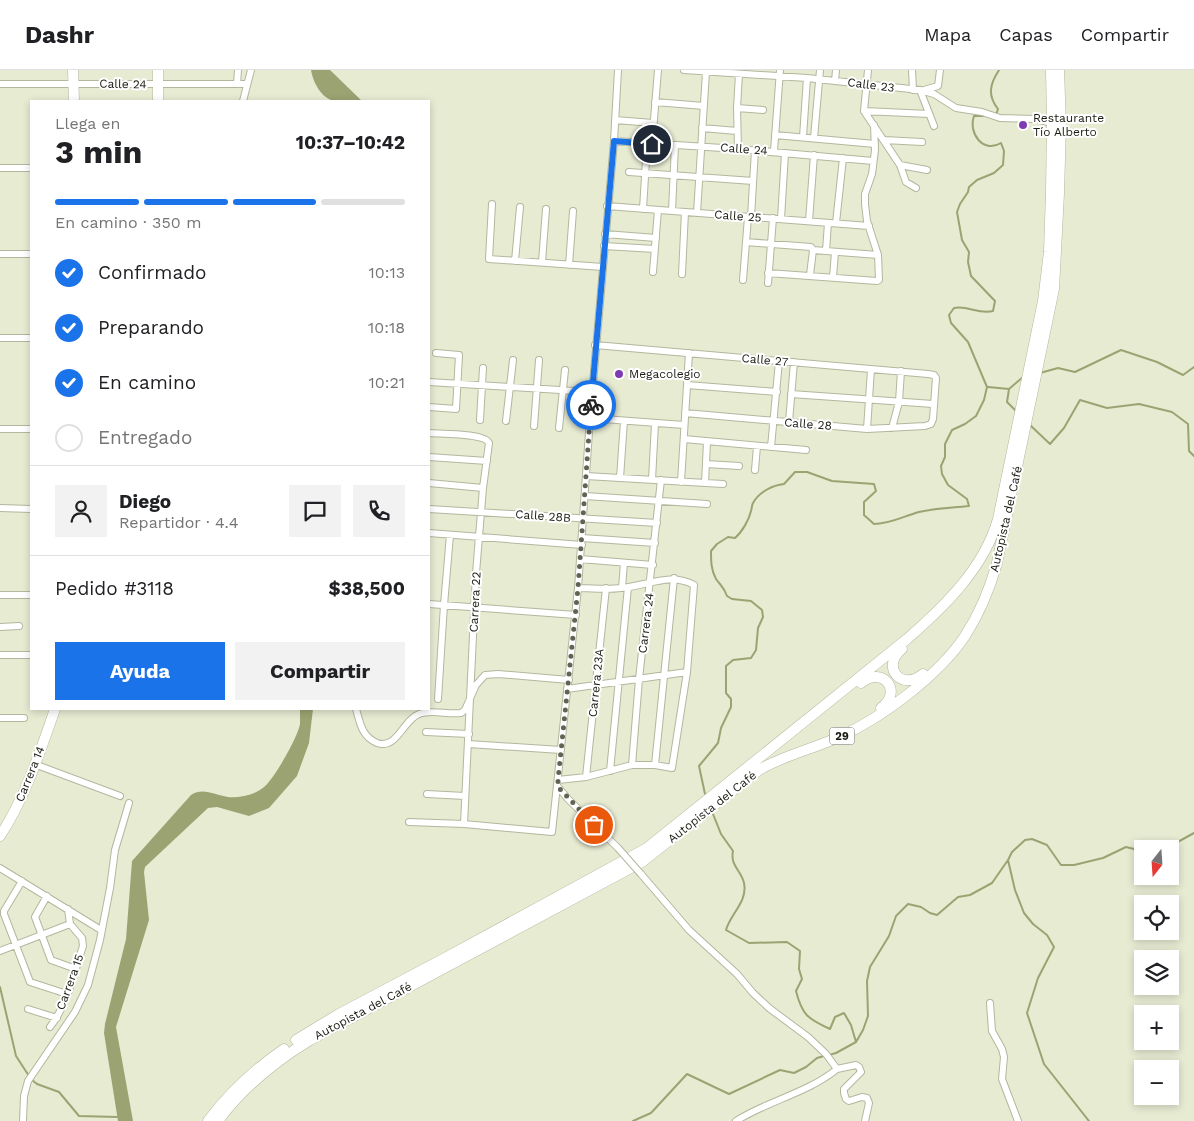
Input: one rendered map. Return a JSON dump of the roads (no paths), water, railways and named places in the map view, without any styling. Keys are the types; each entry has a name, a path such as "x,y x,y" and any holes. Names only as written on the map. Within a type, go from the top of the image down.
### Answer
{"main road":[{"path":"73,70 74,100"},
{"path":"158,70 158,100"},
{"name":"Autopista del Café","path":"208,1121 254,1071 297,1039 338,1014 636,855 663,836 913,634 968,577 986,552 998,519 1043,301 1049,252 1052,123 1051,70"},
{"name":"Autopista del Café","path":"218,1121 254,1081 277,1062 310,1040 642,862 768,764 837,739 864,726 884,713 942,663 960,643 975,618 989,588 1001,550 1054,289 1060,183 1061,125 1059,70"},
{"path":"968,577 926,629 895,657 892,668 899,677 909,681 914,680 940,658 960,635 982,603 989,588"},
{"path":"789,735 818,717 869,677 880,677 890,688 892,693 889,701 876,712 797,754"},
{"name":"Carrera 14","path":"0,836 18,805 55,710"}],"street":[{"path":"237,84 238,70"},
{"path":"243,100 250,70"},
{"path":"409,822 464,824 552,832 576,615 618,70"},
{"path":"643,208 654,123 658,70"},
{"name":"Calle 23","path":"684,70 720,71 739,74 749,72 779,73 807,78 916,90 934,94 956,108 982,112 999,118 1036,119 1052,123"},
{"path":"814,138 820,70"},
{"path":"835,81 836,70"},
{"path":"868,70 864,111 900,165 906,182 916,188"},
{"path":"912,70 916,90 934,126"},
{"path":"916,90 938,86 940,70"},
{"path":"697,213 706,72"},
{"path":"774,152 779,73"},
{"path":"738,148 737,108 739,74"},
{"path":"803,137 807,78"},
{"name":"Calle 24","path":"0,84 246,84"},
{"path":"656,102 704,106"},
{"path":"737,108 763,110"},
{"path":"864,111 929,114"},
{"path":"615,120 654,123"},
{"path":"768,273 879,280 878,255 869,226 865,194 872,174 875,144 874,125"},
{"path":"702,128 737,132"},
{"path":"775,135 875,144"},
{"path":"884,140 922,142"},
{"name":"Calle 24","path":"614,141 738,148 873,161"},
{"path":"672,211 675,145"},
{"path":"743,280 755,150"},
{"path":"781,219 785,153"},
{"path":"809,221 814,155"},
{"path":"836,223 843,158"},
{"path":"900,165 927,170"},
{"path":"0,168 30,168"},
{"path":"629,172 753,181"},
{"path":"492,204 488,257 490,259 603,267"},
{"name":"Calle 25","path":"607,206 869,226"},
{"path":"515,261 520,207"},
{"path":"542,262 546,209"},
{"path":"654,272 658,210"},
{"path":"569,265 574,211"},
{"path":"682,274 685,212"},
{"path":"768,283 773,218"},
{"path":"826,251 828,223"},
{"path":"605,234 656,238"},
{"path":"746,242 878,255"},
{"path":"604,246 655,249"},
{"path":"810,275 813,250"},
{"path":"833,278 835,252"},
{"path":"0,254 30,254"},
{"path":"0,338 30,338"},
{"name":"Calle 27","path":"596,345 934,375 936,378 933,404"},
{"path":"430,407 456,409 459,355 436,353"},
{"path":"681,482 689,353"},
{"path":"506,421 513,360"},
{"path":"534,426 539,360"},
{"path":"771,447 780,361"},
{"path":"789,422 794,362"},
{"path":"480,420 483,368"},
{"path":"867,428 871,369"},
{"path":"559,428 565,370"},
{"path":"892,428 899,402 901,371"},
{"path":"430,382 592,392"},
{"path":"687,385 776,392"},
{"path":"791,394 933,404"},
{"name":"Calle 28","path":"685,414 867,428 892,428 931,424 933,404"},
{"path":"590,418 684,425"},
{"path":"620,478 624,421"},
{"path":"652,480 655,423"},
{"path":"0,429 30,429"},
{"name":"Carrera 22","path":"430,433 477,436 485,438 489,444 478,537 464,824"},
{"path":"684,439 806,450"},
{"path":"706,483 707,442"},
{"path":"755,470 756,446"},
{"path":"430,457 487,462"},
{"path":"706,464 739,466"},
{"path":"586,476 723,484"},
{"name":"Carrera 24","path":"632,765 639,679 661,480"},
{"path":"430,483 483,488"},
{"path":"585,496 707,504"},
{"path":"0,508 30,508"},
{"name":"Calle 28B","path":"430,509 657,523"},
{"path":"430,534 582,545"},
{"path":"438,699 450,535"},
{"path":"582,538 655,543"},
{"path":"580,560 652,565"},
{"path":"610,771 619,682 625,588 624,563"},
{"path":"558,783 586,778 632,765 655,765 672,768 687,672 694,585 685,580 674,578 625,588 578,588"},
{"path":"655,765 674,578"},
{"name":"Carrera 23A","path":"586,778 606,588"},
{"path":"0,595 30,595"},
{"path":"430,604 576,615"},
{"path":"0,627 19,626"},
{"path":"0,655 30,655"},
{"path":"567,689 687,672"},
{"path":"356,710 362,730 366,736 372,741 382,744 389,743 395,738 410,719 418,714 424,712 461,713 465,710 480,679 485,675 569,680"},
{"path":"0,718 24,718"},
{"path":"426,732 468,734"},
{"path":"468,744 561,750"},
{"path":"34,764 120,796"},
{"path":"558,783 572,803 618,848 689,930 737,974 769,1008 808,1037 826,1054 837,1069"},
{"path":"427,794 465,796"},
{"path":"23,1121 24,1096 28,1081 76,1012 95,961 110,888 115,850 129,803"},
{"path":"0,868 101,930"},
{"path":"22,881 4,911 15,946 30,982 67,994"},
{"path":"47,896 35,917 51,960 76,969"},
{"name":"Carrera 15","path":"50,1027 57,1018 67,994 83,946 82,938 70,924 68,910"},
{"path":"0,951 70,924"},
{"path":"990,1003 992,1030 1004,1056 1002,1079 1018,1121"},
{"path":"28,1009 57,1018"},
{"path":"736,1121 759,1108 822,1080 837,1069 856,1065 861,1072 844,1089 844,1093 849,1101 862,1097 867,1098 869,1103 865,1121"}],"waterway":[{"path":"996,115 998,109 992,99 991,90 999,70"},
{"path":"705,794 699,766 718,743 721,728 731,707 731,699 726,693 726,666 733,660 751,658 756,650 758,628 763,617 762,610 751,601 732,599 727,596 713,572 711,551 717,544 728,537 735,538 738,535 747,522 753,503 759,496 775,486 784,484 795,472 807,472 832,481 874,484 876,491 864,502 864,515 874,524 925,511 969,506 967,499 948,485 942,474 941,466 945,457 945,444 952,430 976,416 984,400 987,387 968,342 951,323 949,315 954,308 959,307 983,312 993,311 995,301 971,276 968,262 969,252 962,240 957,212 969,187 977,180 994,173 1003,165 1004,151 1001,143 988,146 978,140 975,135 973,129 974,116 984,116"},
{"path":"1040,373 1058,368 1075,372 1121,350 1157,362 1183,375 1194,367"},
{"path":"988,387 1009,389 1023,377"},
{"path":"1009,389 1007,402 1016,411"},
{"path":"1030,425 1050,444 1064,428 1080,400 1107,408 1139,404 1172,412 1188,424 1189,451 1194,456"},
{"path":"713,814 721,834 733,851 734,864 743,879 745,890 741,902 726,930 749,943 787,942 800,951 799,969 802,979 796,991 804,1011 811,1019 830,1029 835,1017 844,1013 851,1025 856,1042"},
{"path":"1179,841 1194,833"},
{"path":"829,1055 856,1042 863,1030 868,1016 867,981 870,967 889,936 896,916 908,904 921,907 937,915 958,897 970,895 992,883 1012,852 1025,840 1032,839 1047,845 1061,865 1074,865 1103,858 1126,847 1134,849"},
{"path":"1008,860 1015,890 1024,913 1033,924 1047,935 1054,947 1038,978 1027,1013 1044,1064 1089,1121"},
{"path":"0,987 16,1056 29,1076"},
{"path":"633,1121 651,1113 687,1074 729,1094 780,1070 794,1073 806,1067 817,1058 824,1056"},
{"path":"32,1080 37,1084 59,1092 79,1116 118,1117"}],"place":[{"name":"Restaurante Tío Alberto","path":"1023,125"},
{"name":"Megacolegio","path":"619,374"}]}
